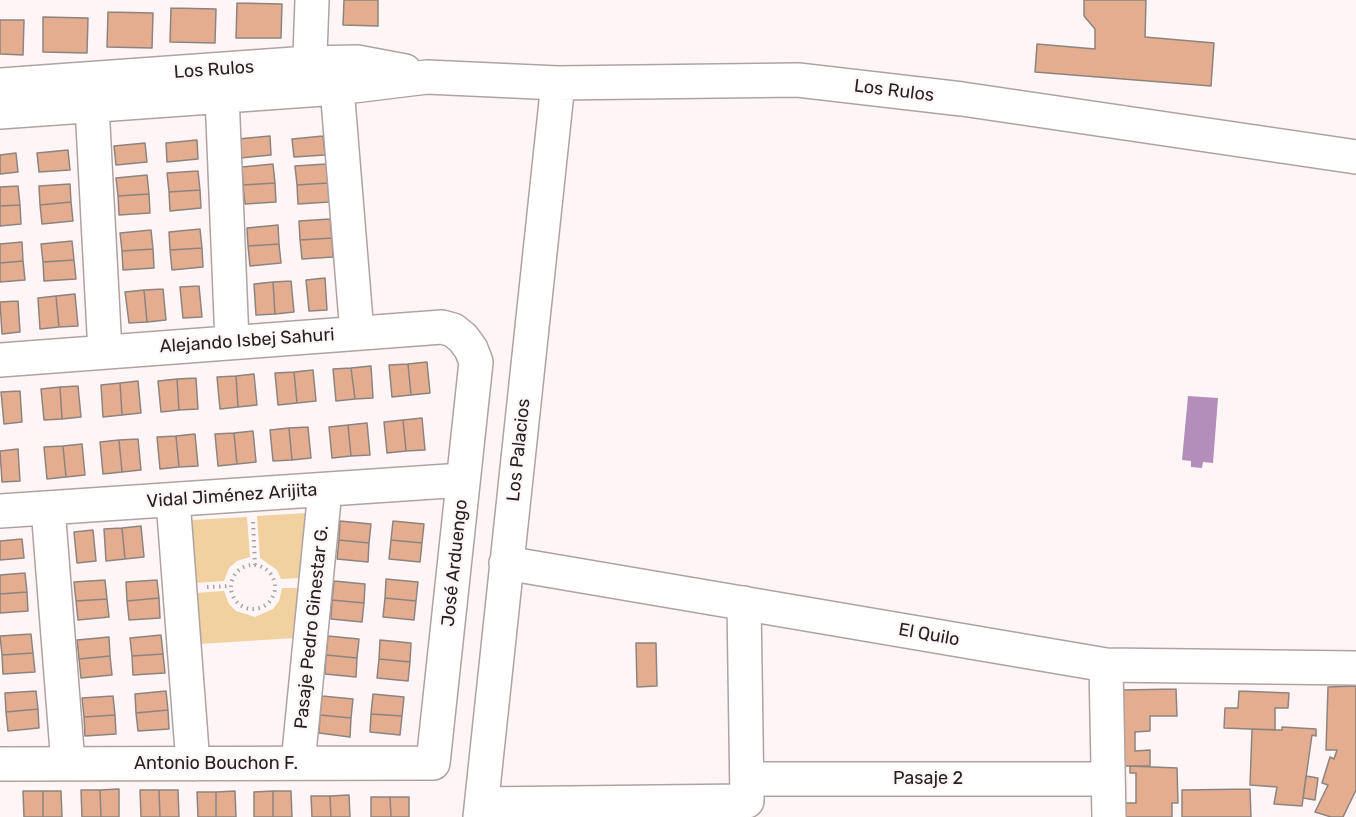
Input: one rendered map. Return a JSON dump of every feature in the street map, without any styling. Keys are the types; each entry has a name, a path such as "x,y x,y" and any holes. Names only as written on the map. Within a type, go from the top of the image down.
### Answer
{"street":[{"path":"312,0 318,80 357,333"},
{"name":"Los Rulos","path":"0,85 428,77 558,82 810,81 930,95 1356,157"},
{"name":"Los Rulos","path":"0,112 222,95 318,80"},
{"name":"Los Palacios","path":"481,810 558,82"},
{"path":"222,95 232,342"},
{"path":"92,106 105,352"},
{"name":"Alejando Isbej Sahuri","path":"0,360 442,327 453,330 463,338 476,362"},
{"name":"José Arduengo","path":"433,763 476,362"},
{"name":"Vidal Jiménez Arijita","path":"0,511 463,480"},
{"name":"Pasaje Pedro Ginestar G.","path":"298,763 325,490"},
{"path":"173,500 194,764"},
{"path":"48,508 68,764"},
{"name":"El Quilo","path":"506,563 1106,665 1356,668"},
{"path":"744,603 747,799"},
{"path":"1106,665 1109,817"},
{"name":"Antonio Bouchon F.","path":"0,764 433,763"},
{"name":"Pasaje 2","path":"481,810 747,799 1108,779"}],"path":[{"path":"251,494 255,565"},
{"path":"255,565 270,572 274,580 275,591 271,600 264,607 248,609 235,601 230,588 236,571 243,566 255,565"}],"shaded area":[{"path":"1188,396 1218,398 1213,463 1203,462 1202,468 1191,467 1191,461 1182,460"},
{"path":"306,513 300,578 281,579 277,570 260,558 257,516"},
{"path":"247,517 250,557 237,561 229,568 224,581 195,583 191,520"},
{"path":"282,588 299,588 295,638 199,644 195,593 224,591 229,604 236,611 255,617 273,609 279,601"}],"building":[{"path":"344,0 378,0 378,26 343,25"},
{"path":"1084,0 1146,0 1145,37 1214,43 1211,86 1035,72 1037,44 1095,49 1095,29 1084,16"},
{"path":"237,3 282,4 281,38 236,38"},
{"path":"171,8 216,9 215,43 170,42"},
{"path":"108,12 153,13 152,48 107,47"},
{"path":"43,17 88,18 87,53 43,52"},
{"path":"0,20 24,20 23,55 0,54"},
{"path":"270,136 271,155 240,158 238,139"},
{"path":"323,136 325,155 294,157 292,139"},
{"path":"197,140 198,159 167,162 166,143"},
{"path":"145,143 147,162 116,165 114,146"},
{"path":"68,150 70,170 39,172 37,153"},
{"path":"16,153 18,172 0,174 0,155"},
{"path":"273,164 275,183 243,185 242,167"},
{"path":"326,164 328,183 297,185 295,166"},
{"path":"198,171 200,190 169,192 167,173"},
{"path":"147,175 149,194 118,196 116,178"},
{"path":"275,183 276,202 245,204 243,185"},
{"path":"328,183 329,202 298,204 297,185"},
{"path":"70,184 71,202 40,205 39,186"},
{"path":"18,186 20,205 0,206 0,187"},
{"path":"200,190 201,208 170,211 169,192"},
{"path":"149,194 150,213 119,215 118,196"},
{"path":"71,202 73,221 42,224 40,205"},
{"path":"20,205 21,224 0,226 0,206"},
{"path":"330,219 332,238 300,240 299,221"},
{"path":"278,225 279,244 248,246 247,228"},
{"path":"200,229 202,248 170,250 169,232"},
{"path":"151,230 153,249 122,251 120,233"},
{"path":"332,238 333,257 302,259 300,240"},
{"path":"72,241 74,260 43,262 41,244"},
{"path":"22,242 23,261 0,263 0,244"},
{"path":"279,244 281,263 250,266 248,246"},
{"path":"202,248 203,267 172,270 170,250"},
{"path":"153,249 154,268 123,270 122,251"},
{"path":"74,260 76,279 44,281 43,262"},
{"path":"23,261 25,280 0,282 0,263"},
{"path":"325,278 327,310 309,311 306,280"},
{"path":"291,281 294,312 275,314 273,282"},
{"path":"273,282 275,314 256,315 254,284"},
{"path":"199,286 202,317 183,318 180,287"},
{"path":"163,289 166,320 147,322 144,290"},
{"path":"144,290 147,322 129,323 125,292"},
{"path":"75,294 78,326 59,327 56,296"},
{"path":"56,296 59,327 40,329 38,298"},
{"path":"18,301 20,332 2,334 0,302"},
{"path":"427,362 430,393 411,395 408,364"},
{"path":"408,364 411,395 392,397 389,365"},
{"path":"371,366 373,398 355,399 351,368"},
{"path":"351,368 355,399 336,401 333,369"},
{"path":"313,370 316,401 297,403 294,372"},
{"path":"294,372 297,403 278,405 275,373"},
{"path":"254,374 257,405 238,407 236,376"},
{"path":"236,376 238,407 220,409 217,377"},
{"path":"196,378 198,409 179,410 177,379"},
{"path":"177,379 179,410 161,412 158,381"},
{"path":"138,381 141,413 122,415 120,383"},
{"path":"120,383 122,415 103,417 101,385"},
{"path":"78,386 81,417 62,419 60,387"},
{"path":"60,387 62,419 44,420 41,389"},
{"path":"20,391 22,422 4,424 1,392"},
{"path":"422,418 425,450 406,451 403,420"},
{"path":"403,420 406,451 387,453 384,422"},
{"path":"367,423 370,455 351,456 348,425"},
{"path":"348,425 351,456 332,458 329,427"},
{"path":"308,427 311,458 292,460 289,428"},
{"path":"289,428 292,460 273,461 270,430"},
{"path":"253,431 256,462 237,464 234,433"},
{"path":"234,433 237,464 218,466 215,434"},
{"path":"195,434 198,466 179,467 176,436"},
{"path":"176,436 179,467 160,469 157,437"},
{"path":"138,439 141,470 122,472 119,440"},
{"path":"119,440 122,472 103,474 100,442"},
{"path":"82,444 85,475 66,477 63,446"},
{"path":"63,446 66,477 47,479 44,447"},
{"path":"18,449 20,481 2,482 0,451"},
{"path":"340,521 371,524 369,543 339,540"},
{"path":"393,521 424,524 422,543 391,540"},
{"path":"141,526 144,557 125,559 122,528"},
{"path":"122,528 125,559 106,561 104,529"},
{"path":"93,530 96,561 77,563 74,532"},
{"path":"22,539 24,558 0,560 0,541"},
{"path":"339,540 369,543 368,562 337,559"},
{"path":"391,540 422,543 420,562 389,559"},
{"path":"25,573 27,592 0,594 0,575"},
{"path":"386,579 418,582 416,601 385,598"},
{"path":"105,580 107,599 76,601 74,582"},
{"path":"157,580 159,598 127,601 126,582"},
{"path":"334,581 365,584 364,603 332,600"},
{"path":"27,592 28,611 0,613 0,594"},
{"path":"159,598 160,618 129,620 127,601"},
{"path":"385,598 416,601 414,620 383,617"},
{"path":"107,599 109,617 78,620 76,601"},
{"path":"332,600 364,603 362,622 331,619"},
{"path":"31,634 33,653 2,655 0,636"},
{"path":"161,635 163,654 132,656 130,638"},
{"path":"328,636 359,639 357,658 326,655"},
{"path":"109,637 110,656 79,659 77,640"},
{"path":"380,640 411,643 410,662 379,659"},
{"path":"636,643 656,643 657,686 637,687"},
{"path":"33,653 35,672 3,674 2,655"},
{"path":"163,654 165,673 133,675 132,656"},
{"path":"326,655 357,658 356,677 325,674"},
{"path":"110,656 112,675 81,678 79,659"},
{"path":"379,659 410,662 408,681 377,678"},
{"path":"1356,686 1356,790 1343,817 1331,817 1315,812 1328,785 1322,783 1330,757 1334,759 1337,750 1326,750 1328,687"},
{"path":"1176,689 1177,716 1150,716 1150,731 1135,732 1135,751 1150,750 1150,766 1123,766 1122,690"},
{"path":"36,691 38,709 6,712 5,693"},
{"path":"166,691 168,710 136,713 135,694"},
{"path":"1239,691 1289,693 1288,708 1275,708 1275,730 1224,728 1225,708 1238,708"},
{"path":"373,694 404,697 402,716 371,714"},
{"path":"113,696 115,715 84,717 82,698"},
{"path":"322,696 353,699 351,718 320,715"},
{"path":"38,709 39,728 8,731 6,712"},
{"path":"168,710 169,729 138,731 136,713"},
{"path":"371,714 402,716 400,735 370,732"},
{"path":"115,715 116,734 85,736 84,717"},
{"path":"320,715 351,718 350,737 319,733"},
{"path":"1282,727 1316,729 1316,736 1312,735 1302,806 1274,804 1277,787 1250,785 1252,729 1282,730"},
{"path":"1130,766 1177,768 1178,803 1172,803 1172,817 1124,817 1124,803 1136,803 1136,773 1130,773"},
{"path":"1306,776 1318,778 1315,800 1303,798"},
{"path":"119,789 119,817 101,817 100,790"},
{"path":"1250,789 1251,817 1182,817 1182,790"},
{"path":"81,790 100,790 101,817 82,817"},
{"path":"140,790 159,790 160,817 141,817"},
{"path":"159,790 178,790 179,817 160,817"},
{"path":"23,791 43,791 43,817 24,817"},
{"path":"43,791 61,791 62,817 43,817"},
{"path":"235,791 236,817 216,817 216,792"},
{"path":"273,791 273,817 254,817 254,792"},
{"path":"273,791 291,791 292,817 273,817"},
{"path":"197,792 216,792 216,817 198,817"},
{"path":"349,795 350,817 331,817 330,796"},
{"path":"311,796 330,796 331,817 312,817"},
{"path":"371,797 390,797 391,817 371,817"},
{"path":"390,797 409,797 409,817 391,817"}]}
